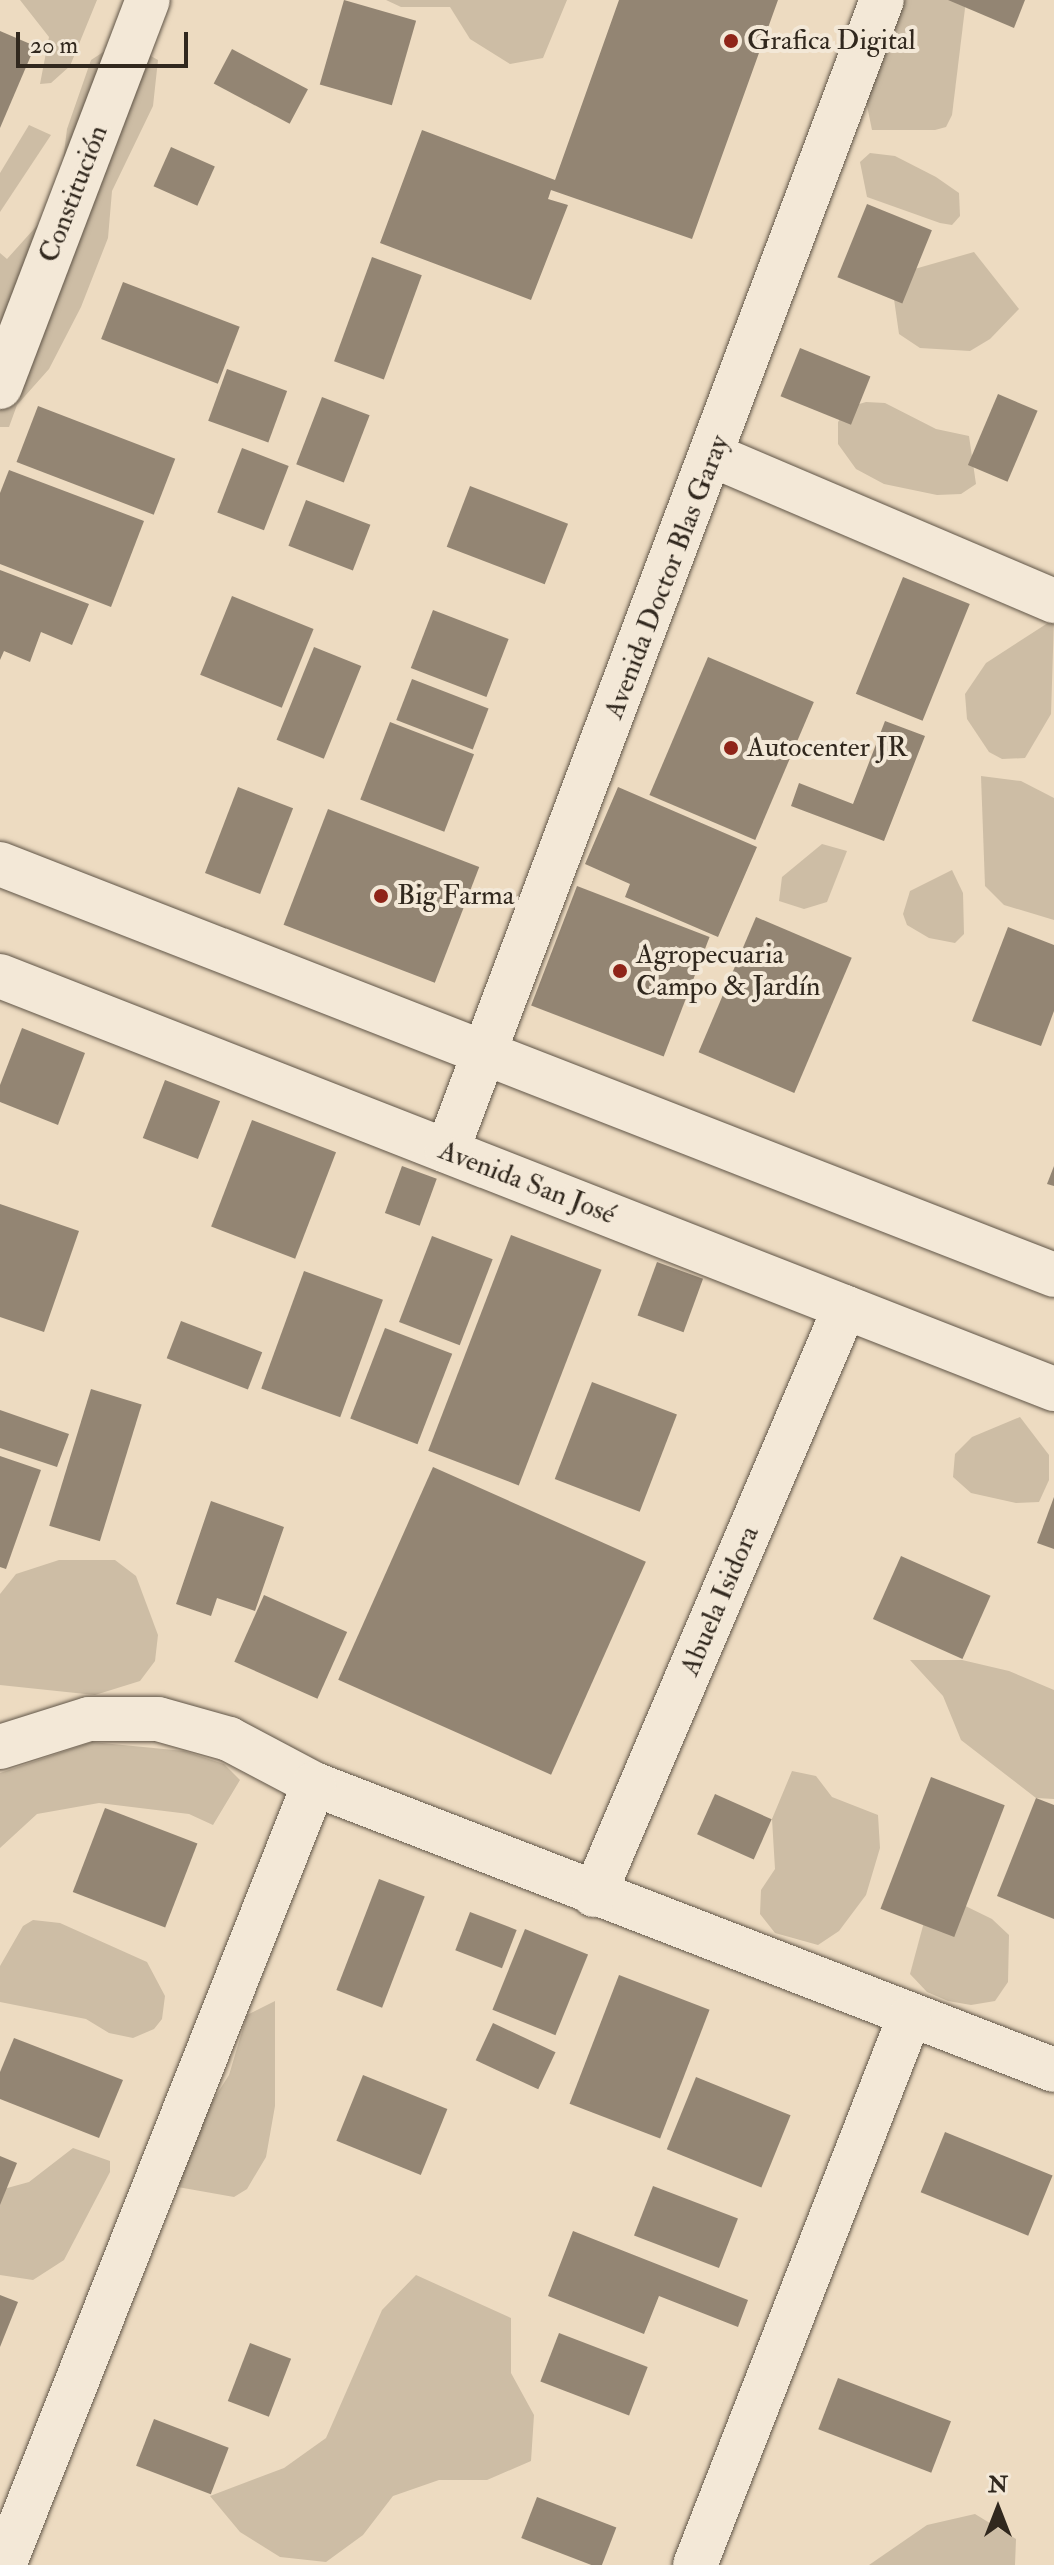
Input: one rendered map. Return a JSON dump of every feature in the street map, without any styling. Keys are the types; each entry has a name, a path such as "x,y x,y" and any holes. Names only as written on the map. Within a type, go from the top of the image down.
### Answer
{"street":[{"name":"Constitución","path":"0,387 148,0"},
{"name":"Avenida Doctor Blas Garay","path":"447,1151 714,456 882,0"},
{"path":"714,456 1054,601"},
{"path":"0,864 1054,1275"},
{"name":"Avenida San José","path":"1,978 1054,1389"},
{"name":"Abuela Isidora","path":"594,1895 845,1307"},
{"path":"0,1747 89,1719 158,1719 229,1739 314,1784 909,2018 1054,2070"},
{"path":"4,2565 314,1784"},
{"path":"695,2565 909,2018"}],"shaded area":[{"path":"20,0 97,0 70,66 51,83 40,84 49,37"},
{"path":"386,0 567,0 543,58 510,64 470,39 450,7 401,7"},
{"path":"905,0 966,0 952,115 946,127 935,130 872,130 865,96"},
{"path":"111,47 135,47 158,60 153,106 112,191 108,238 81,307 49,369 17,405 9,427 0,427 0,253 7,259 42,220 61,177 67,129 91,60"},
{"path":"29,125 51,135 0,212 0,173"},
{"path":"870,153 895,156 959,193 960,216 952,225 940,223 867,197 860,162"},
{"path":"974,252 1019,309 990,339 970,351 920,348 899,334 894,299 911,270"},
{"path":"866,402 885,403 936,429 969,436 976,484 961,494 937,495 884,484 856,469 838,444 838,422 849,407"},
{"path":"1054,619 1051,714 1025,758 1002,759 989,752 967,719 965,694 986,663"},
{"path":"981,776 1021,781 1054,798 1054,920 1004,905 985,886"},
{"path":"822,844 847,851 827,902 804,909 779,901 782,877"},
{"path":"952,870 963,893 964,934 955,943 929,938 907,925 903,914 910,891"},
{"path":"1020,1417 1049,1455 1049,1480 1039,1502 1016,1503 971,1493 953,1477 955,1454 972,1437"},
{"path":"59,1560 115,1560 136,1576 158,1635 155,1661 140,1681 95,1695 0,1685 0,1594 16,1574"},
{"path":"910,1660 962,1660 1009,1671 1054,1690 1054,1799 1036,1798 961,1740 943,1696"},
{"path":"92,1742 184,1751 224,1764 240,1780 213,1825 189,1814 99,1803 37,1814 0,1848 0,1773"},
{"path":"792,1771 816,1776 832,1797 878,1815 880,1848 866,1895 839,1931 818,1945 775,1933 760,1914 761,1890 775,1869 772,1819"},
{"path":"947,1897 992,1919 1009,1935 1008,1982 995,2001 971,2005 948,2001 927,1992 910,1974 927,1911"},
{"path":"33,1920 60,1923 147,1962 165,1996 162,2019 154,2029 133,2038 109,2033 86,2019 0,2002 0,1966 23,1926"},
{"path":"275,2001 275,2106 266,2157 247,2189 234,2197 172,2186 193,2132 229,2075 247,2015"},
{"path":"73,2148 110,2161 110,2172 64,2260 33,2280 0,2275 0,2190 29,2182"},
{"path":"416,2275 511,2318 511,2373 534,2415 531,2461 487,2480 439,2480 393,2496 363,2535 326,2562 280,2557 240,2532 210,2496 284,2468 326,2438 382,2310"},
{"path":"975,2514 1016,2539 1015,2565 869,2565 927,2525"}],"building":[{"path":"344,0 416,21 392,105 320,85"},
{"path":"619,0 778,0 692,239 551,190 548,199 568,205 531,300 380,243 422,130 555,180"},
{"path":"948,0 1025,0 1014,28"},
{"path":"0,31 35,46 0,128"},
{"path":"232,49 308,89 290,124 214,83"},
{"path":"171,147 215,167 197,206 154,186"},
{"path":"867,204 932,230 902,303 837,277"},
{"path":"372,257 422,275 384,379 334,361"},
{"path":"123,282 240,327 218,384 101,339"},
{"path":"800,348 870,376 851,425 781,396"},
{"path":"227,369 287,391 268,443 208,421"},
{"path":"998,394 1038,411 1007,482 968,465"},
{"path":"322,397 370,415 344,482 296,464"},
{"path":"38,406 175,459 154,515 16,462"},
{"path":"242,448 289,466 264,530 217,512"},
{"path":"9,470 144,521 111,607 0,564 0,493"},
{"path":"470,486 568,524 545,584 447,547"},
{"path":"306,500 370,525 353,570 288,546"},
{"path":"0,570 89,604 72,645 41,632 30,662 4,651 0,660"},
{"path":"903,577 970,604 923,721 856,694"},
{"path":"232,596 314,629 282,708 200,675"},
{"path":"433,610 509,639 486,697 411,668"},
{"path":"314,647 361,666 324,759 277,740"},
{"name":"Autocenter JR","path":"708,657 814,702 755,840 649,795"},
{"path":"412,679 489,708 473,749 396,720"},
{"path":"885,721 925,736 884,841 791,806 799,783 853,804"},
{"path":"390,722 474,754 444,832 360,799"},
{"path":"238,787 293,808 260,894 205,873"},
{"path":"618,787 757,847 718,937 625,897 630,884 585,864"},
{"name":"Big Farma","path":"328,809 479,867 435,983 284,925"},
{"name":"Agropecuaria Campo & Jardín","path":"577,886 710,937 664,1056 531,1005"},
{"path":"756,917 852,958 794,1093 699,1052"},
{"path":"1008,927 1054,945 1054,1011 1041,1046 972,1021"},
{"path":"22,1028 85,1053 58,1125 0,1102 0,1085"},
{"path":"165,1080 220,1101 198,1159 143,1138"},
{"path":"252,1120 336,1152 295,1259 211,1226"},
{"path":"402,1166 437,1179 420,1226 385,1213"},
{"path":"1054,1166 1054,1186 1047,1184"},
{"path":"0,1204 79,1231 44,1332 0,1317"},
{"path":"511,1235 602,1270 519,1485 428,1451"},
{"path":"432,1236 493,1259 460,1345 399,1322"},
{"path":"657,1262 703,1279 684,1332 638,1316"},
{"path":"304,1271 383,1300 340,1417 261,1388"},
{"path":"181,1321 262,1352 248,1390 167,1358"},
{"path":"385,1328 452,1354 417,1444 350,1419"},
{"path":"592,1382 677,1415 640,1512 555,1479"},
{"path":"91,1389 142,1404 100,1541 49,1526"},
{"path":"0,1410 69,1434 57,1467 0,1448"},
{"path":"0,1456 41,1470 6,1569 0,1567"},
{"path":"433,1467 646,1562 551,1775 338,1680"},
{"path":"1054,1497 1054,1549 1037,1543"},
{"path":"211,1501 284,1527 255,1611 217,1598 211,1616 176,1604"},
{"path":"901,1556 991,1596 962,1659 873,1619"},
{"path":"264,1595 347,1632 317,1699 234,1662"},
{"path":"931,1777 1005,1805 954,1937 880,1909"},
{"path":"715,1794 772,1819 754,1859 697,1834"},
{"path":"1036,1798 1054,1805 1054,1919 997,1896"},
{"path":"105,1808 197,1843 165,1928 73,1892"},
{"path":"379,1879 425,1897 382,2008 336,1990"},
{"path":"470,1912 517,1930 502,1968 455,1950"},
{"path":"525,1929 588,1954 555,2035 492,2010"},
{"path":"619,1975 710,2010 660,2139 570,2104"},
{"path":"493,2023 556,2052 538,2089 476,2060"},
{"path":"14,2038 123,2080 99,2138 0,2099 0,2072"},
{"path":"363,2075 447,2109 421,2175 336,2141"},
{"path":"696,2077 791,2115 761,2188 667,2149"},
{"path":"945,2132 1053,2175 1028,2236 921,2192"},
{"path":"0,2156 17,2163 0,2205"},
{"path":"653,2186 738,2219 719,2268 634,2235"},
{"path":"573,2231 748,2300 738,2327 659,2296 644,2334 548,2296"},
{"path":"0,2295 18,2302 0,2347"},
{"path":"559,2333 648,2367 629,2416 540,2382"},
{"path":"250,2343 291,2359 269,2417 228,2401"},
{"path":"838,2378 951,2421 931,2473 818,2429"},
{"path":"154,2419 229,2448 211,2494 136,2466"},
{"path":"537,2497 616,2527 602,2565 591,2565 521,2538"}],"place":[{"name":"Grafica Digital","path":"731,41"},
{"name":"Autocenter JR","path":"731,748"},
{"name":"Big Farma","path":"381,896"},
{"name":"Agropecuaria Campo & Jardín","path":"620,971"}]}
